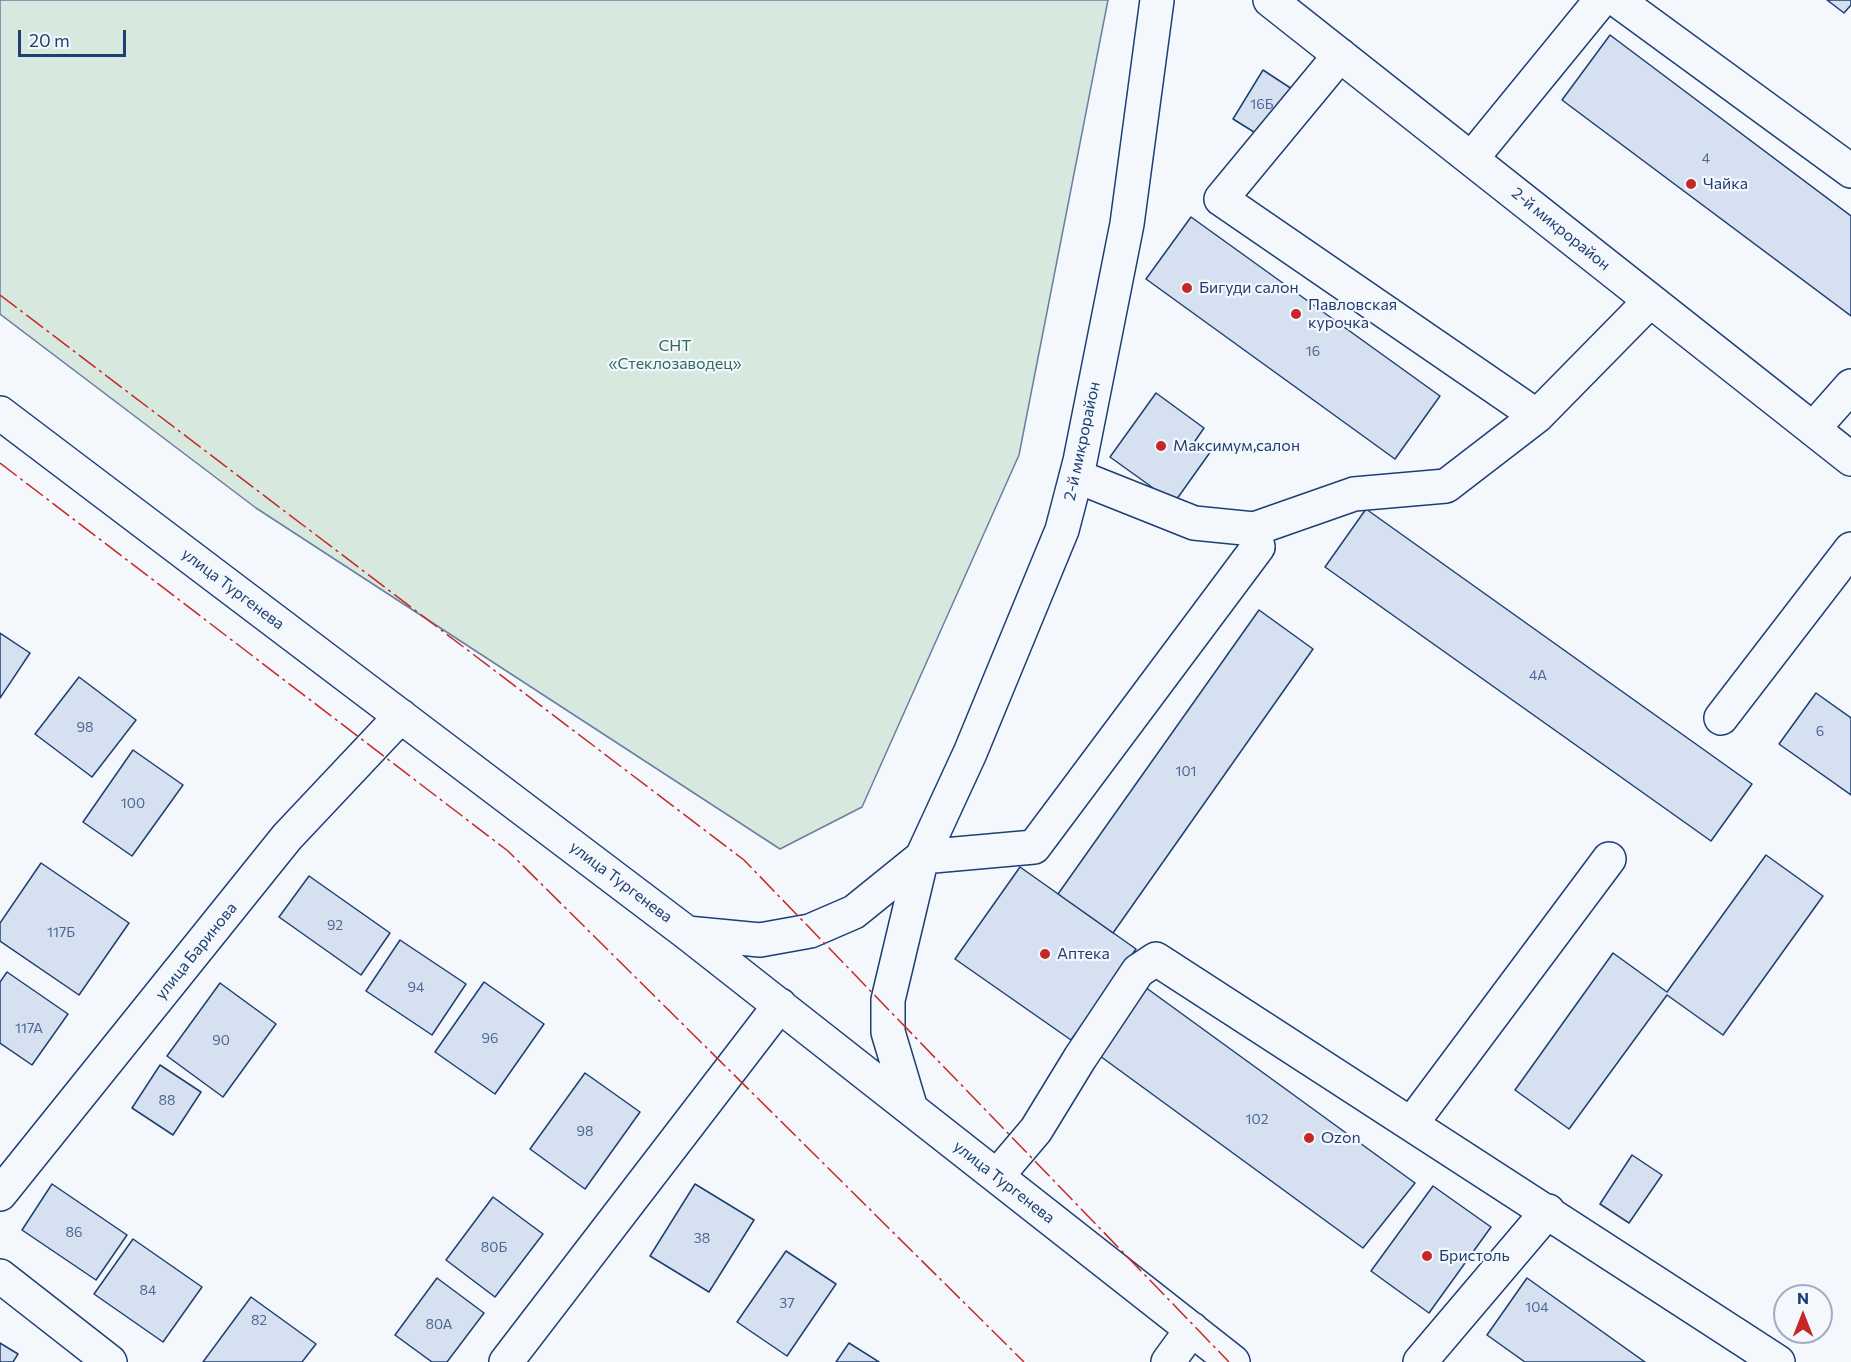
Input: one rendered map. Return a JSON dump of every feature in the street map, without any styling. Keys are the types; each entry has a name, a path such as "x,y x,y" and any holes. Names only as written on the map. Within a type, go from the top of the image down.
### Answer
{"street":[{"name":"2-й микрорайон","path":"922,857 970,753 1062,531 1076,476 1127,224 1157,0"},
{"name":"2-й микрорайон","path":"1270,0 1851,459"},
{"path":"1472,158 1601,0"},
{"path":"1617,0 1851,171"},
{"path":"1340,55 1221,199 1537,416"},
{"path":"1076,476 1194,523 1254,529 1354,494 1446,486 1537,416 1650,301"},
{"path":"1813,429 1851,386"},
{"name":"улица Тургенева","path":"0,413 687,933 1233,1362"},
{"path":"687,933 760,940 810,931 854,912 922,857 1034,848 1258,547 1254,529"},
{"path":"1721,718 1851,549"},
{"name":"улица Баринова","path":"0,1194 287,837 401,716"},
{"path":"910,1109 888,1032 888,1000 922,857"},
{"path":"1412,1123 1609,859"},
{"path":"997,1176 1036,1130 1080,1058 1138,971 1156,958 1778,1362"},
{"path":"506,1362 780,1005"},
{"path":"1420,1362 1548,1211"},
{"path":"0,1276 110,1362"},
{"path":"1168,1362 1192,1329"}],"green space":[{"name":"СНТ «Стеклозаводец»","path":"0,0 1108,0 1019,455 862,807 780,849 256,508 0,314"}],"building":[{"path":"1827,0 1851,0 1851,5 1844,13"},
{"path":"1610,35 1851,216 1851,316 1562,100"},
{"path":"1263,70 1292,89 1262,137 1233,119"},
{"path":"1191,217 1440,396 1395,459 1146,279"},
{"name":"Максимум,салон","path":"1156,393 1204,428 1195,441 1211,451 1174,503 1110,457"},
{"path":"1366,509 1752,784 1711,841 1325,567"},
{"path":"1259,610 1313,649 1113,933 1058,894"},
{"path":"0,633 30,653 0,698"},
{"path":"79,677 136,720 92,777 35,734"},
{"path":"1816,693 1851,718 1851,795 1779,744"},
{"path":"133,750 183,785 132,856 83,822"},
{"path":"1766,855 1823,896 1723,1035 1667,995 1569,1129 1515,1090 1613,953 1667,992"},
{"path":"41,863 129,923 79,995 0,941 0,923"},
{"name":"Аптека","path":"1020,867 1136,949 1071,1040 955,959"},
{"path":"309,876 390,933 361,975 279,917"},
{"path":"400,940 466,984 432,1035 366,991"},
{"path":"7,972 68,1014 32,1065 0,1043 0,982"},
{"path":"484,982 544,1024 495,1094 435,1052"},
{"path":"220,983 276,1024 223,1097 167,1056"},
{"path":"1145,987 1415,1183 1363,1248 1100,1056"},
{"path":"160,1065 201,1092 173,1135 132,1108"},
{"path":"585,1073 640,1112 585,1189 530,1149"},
{"path":"1632,1155 1662,1175 1629,1223 1600,1204"},
{"path":"52,1184 127,1235 96,1280 22,1230"},
{"path":"695,1184 754,1220 709,1292 650,1256"},
{"name":"Бристоль","path":"1433,1186 1491,1227 1429,1313 1371,1271"},
{"path":"493,1197 543,1234 495,1297 446,1260"},
{"path":"133,1239 202,1287 163,1342 94,1294"},
{"path":"786,1251 836,1284 787,1356 737,1322"},
{"path":"437,1278 484,1313 447,1362 432,1362 395,1335"},
{"path":"1527,1278 1645,1362 1525,1362 1487,1335"},
{"path":"251,1297 316,1344 302,1362 203,1362"},
{"path":"0,1343 18,1354 13,1362 0,1362"},
{"path":"849,1343 879,1362 836,1362"}],"power":[{"path":"0,295 744,860 1229,1362"},
{"path":"0,463 508,851 1024,1362"}],"place":[{"name":"Чайка","path":"1691,184"},
{"name":"Бигуди салон","path":"1187,288"},
{"name":"Павловская курочка","path":"1296,314"},
{"name":"Максимум,салон","path":"1161,446"},
{"name":"Аптека","path":"1045,954"},
{"name":"Ozon","path":"1309,1138"},
{"name":"Бристоль","path":"1427,1256"}]}
